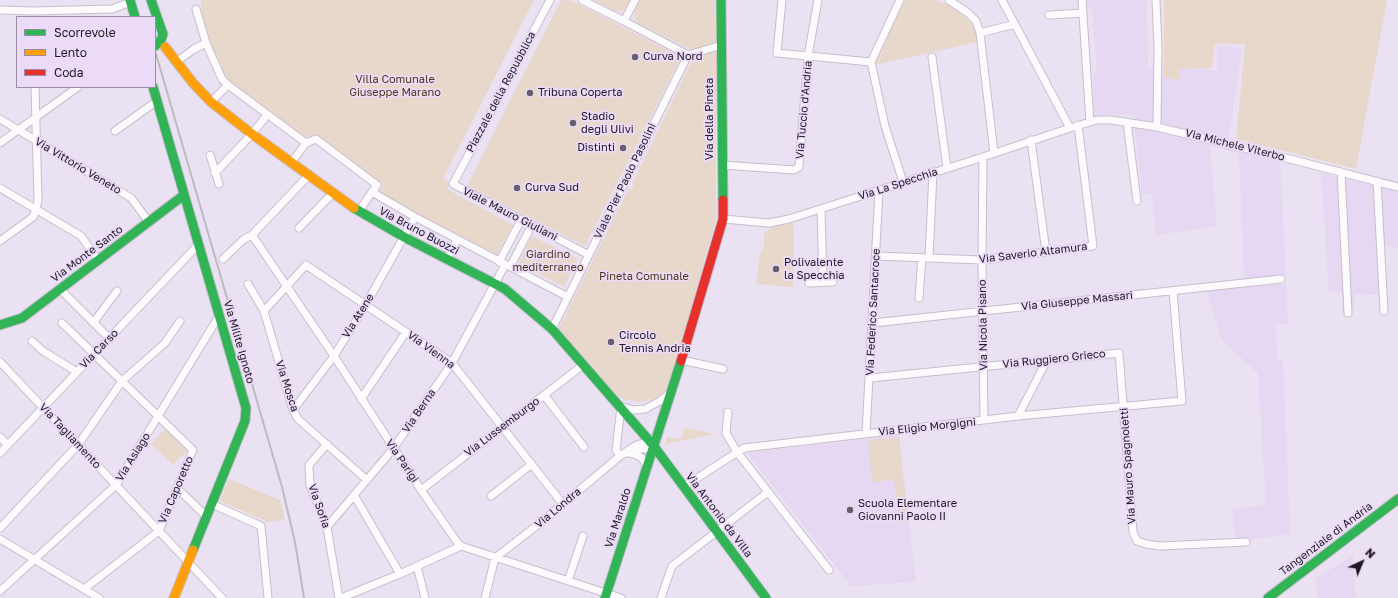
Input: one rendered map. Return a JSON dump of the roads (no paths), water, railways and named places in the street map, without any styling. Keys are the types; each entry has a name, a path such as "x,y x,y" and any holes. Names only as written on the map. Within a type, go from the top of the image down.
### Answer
{"street":[{"name":"Via Bruno Buozzi","path":"151,0 162,34 160,44 211,102 252,134 359,211 404,237 505,289 552,329 621,406 653,445"},
{"name":"Piazzale della Repubblica","path":"452,184 550,0"},
{"path":"582,0 688,55 722,45"},
{"path":"624,21 635,0"},
{"name":"Via della Pineta","path":"681,360 723,219 721,0"},
{"path":"782,0 778,53 871,62"},
{"name":"Via Tuccio d'Andria","path":"722,165 794,170 800,165 808,56 818,0"},
{"path":"900,0 871,62 885,126 903,182"},
{"path":"949,0 968,13 976,22 980,33 994,153"},
{"path":"1002,0 1070,128"},
{"path":"1082,0 1090,122"},
{"path":"1156,0 1158,47 1157,126"},
{"path":"0,10 34,14 112,9 130,1 135,16"},
{"path":"196,9 206,43 222,80 306,143"},
{"path":"80,10 84,16"},
{"path":"1049,15 1083,13"},
{"path":"980,33 1015,24"},
{"path":"176,62 194,49 206,43"},
{"name":"Viale Pier Paolo Pasolini","path":"552,329 688,55"},
{"path":"932,57 947,168"},
{"path":"211,102 228,85"},
{"path":"0,241 33,217 36,210 38,200 35,88"},
{"path":"0,143 77,88"},
{"name":"Via Milite Ignoto","path":"153,88 246,408 245,421 174,598"},
{"path":"115,131 157,100"},
{"path":"215,173 252,134 267,115"},
{"name":"Via Vittorio Veneto","path":"0,119 131,198 149,222"},
{"name":"Via Michele Viterbo","path":"1070,128 1090,122 1111,120 1157,126 1398,187"},
{"path":"1128,122 1137,201"},
{"name":"Via Saverio Altamura","path":"876,256 982,260 1093,246 1078,125"},
{"name":"Via La Specchia","path":"723,219 769,223 789,219 1070,128"},
{"path":"291,162 306,143 316,139 378,185 359,211"},
{"path":"1031,140 1046,252"},
{"path":"210,155 218,184"},
{"name":"Via Nicola Pisano","path":"983,157 982,260 984,420"},
{"path":"919,298 926,258 933,172"},
{"path":"1341,172 1348,313"},
{"path":"223,259 244,239 252,235 309,175"},
{"path":"1377,181 1384,311"},
{"name":"Viale Mauro Giuliani","path":"452,184 589,255"},
{"path":"0,188 80,236 98,260"},
{"name":"Via Federico Santacroce","path":"866,433 879,190"},
{"path":"372,192 415,217 568,297"},
{"path":"299,228 333,193"},
{"name":"Via Monte Santo","path":"0,325 22,318 184,195"},
{"path":"821,209 824,282"},
{"name":"Via Atene","path":"293,410 334,356 365,306 415,217"},
{"path":"505,265 521,220"},
{"path":"505,265 532,225"},
{"name":"Via Parigi","path":"252,235 334,356 421,490 456,542 461,546"},
{"path":"447,259 458,240"},
{"name":"Via Carso","path":"0,453 198,245"},
{"name":"Via Berna","path":"327,527 394,449 452,363 505,265"},
{"name":"Via Vienna","path":"286,286 306,266 452,363 562,503"},
{"name":"Via Giuseppe Massari","path":"872,323 1281,279"},
{"path":"809,283 833,282"},
{"name":"Via Mosca","path":"248,284 264,311 293,410 298,419 368,480"},
{"path":"264,311 286,286"},
{"path":"60,289 110,338"},
{"path":"94,322 117,291"},
{"name":"Via Eligio Morgigni","path":"683,487 744,448 1018,416 1182,401 1173,291"},
{"name":"Via Asiago","path":"0,591 116,485 219,316"},
{"path":"0,528 78,445 122,381 165,343 180,321"},
{"path":"62,323 158,417"},
{"path":"361,399 406,332"},
{"path":"32,341 43,351 77,372"},
{"name":"Via Ruggiero Grieco","path":"870,378 1119,353"},
{"name":"Via Mauro Spagnoletti","path":"1119,353 1133,532 1137,541 1160,546 1246,542"},
{"path":"681,360 723,369"},
{"name":"Via Maraldo","path":"606,596 681,360"},
{"path":"1018,416 1047,360"},
{"name":"Via Tagliamento","path":"0,362 222,598"},
{"name":"Via Lussemburgo","path":"421,490 583,365"},
{"path":"647,466 642,458 635,454 623,455 616,450 621,406 634,410 645,409 660,401 670,392"},
{"path":"544,395 584,447"},
{"path":"728,412 726,433 737,452 829,570"},
{"name":"Via Caporetto","path":"84,589 159,531 193,450 158,417"},
{"path":"0,437 8,445"},
{"name":"Via Sofia","path":"327,444 309,465 310,485 327,527 340,598"},
{"name":"Via Londra","path":"495,558 635,446 653,445"},
{"name":"Via Antonio da Villa","path":"653,445 766,598"},
{"path":"491,496 532,464"},
{"path":"177,488 207,517"},
{"path":"661,598 672,566 768,492"},
{"path":"354,496 400,574"},
{"name":"Tangenziale di Andria","path":"1268,598 1398,499"},
{"path":"212,504 261,526 268,598"},
{"path":"568,581 583,536"},
{"path":"0,539 99,598"},
{"path":"340,598 400,574 461,546 568,581 606,596 621,598"},
{"path":"485,598 495,558"},
{"path":"417,566 425,598"}],"railway":[{"path":"156,54 282,487 295,542 304,598"}],"place":[{"name":"Curva Nord","path":"635,57"},
{"name":"Tribuna Coperta","path":"530,93"},
{"name":"Stadio degli Ulivi","path":"573,123"},
{"name":"Distinti","path":"623,148"},
{"name":"Curva Sud","path":"517,188"},
{"name":"Polivalente la Specchia","path":"776,269"},
{"name":"Circolo Tennis Andria","path":"611,342"},
{"name":"Scuola Elementare Giovanni Paolo II","path":"850,510"}],"park label":[{"name":"Villa Comunale Giuseppe Marano","path":"395,86"},
{"name":"Giardino mediterraneo","path":"548,261"},
{"name":"Pineta Comunale","path":"644,277"}]}
